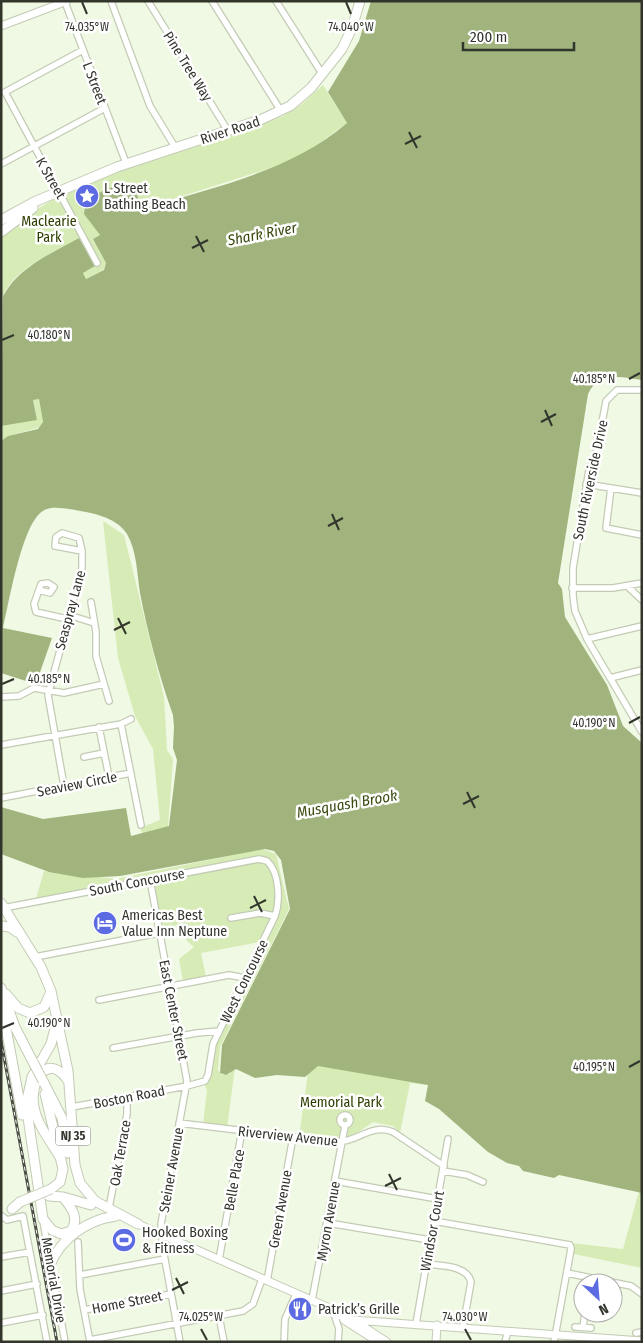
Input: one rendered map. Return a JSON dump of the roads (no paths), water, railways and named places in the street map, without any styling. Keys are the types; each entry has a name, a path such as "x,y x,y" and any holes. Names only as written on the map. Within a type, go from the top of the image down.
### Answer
{"highway":[{"name":"River Road","path":"1,220 34,202 126,163 228,131 281,111 303,96 323,75 346,42 360,1"},
{"name":"River Road","path":"1,232 49,196"},
{"name":"NJ 35","path":"2,906 35,957 51,992 58,1016 72,1106 75,1165 78,1178 90,1196 138,1224"},
{"path":"1,926 10,927 20,934"},
{"name":"NJ 35","path":"1,987 15,1027 64,1125 70,1173 74,1185 91,1205 138,1224"},
{"path":"1,987 15,1006 30,1013 44,1007 51,992"},
{"path":"1,1000 27,1139 32,1156"},
{"path":"58,1016 51,1044 32,1077 26,1104 32,1156 43,1219 58,1234 64,1234 72,1230 74,1215 63,1197"},
{"path":"61,1159 35,1111 33,1089 38,1076 44,1070 50,1068 63,1073 69,1082"},
{"path":"19,1208 50,1192 60,1182 63,1175 61,1159 42,1081"},
{"path":"50,1192 91,1205"},
{"path":"50,1265 56,1251 66,1240 97,1220 116,1216"}],"main road":[{"path":"1,26 64,2"},
{"name":"NJ 35","path":"138,1224 337,1313"},
{"name":"NJ 35","path":"296,1294 337,1313"},
{"path":"337,1313 374,1320 508,1331 555,1338 642,1341"},
{"path":"337,1313 387,1342"},
{"path":"350,1321 374,1320"},
{"path":"350,1321 378,1342"},
{"path":"436,1342 437,1325"}],"street":[{"path":"111,1 150,106 175,147"},
{"name":"Pine Tree Way","path":"148,1 228,131"},
{"path":"212,1 281,111"},
{"path":"276,1 323,75"},
{"name":"L Street","path":"64,2 126,163"},
{"name":"K Street","path":"83,50 5,92 98,263"},
{"path":"1,164 105,108"},
{"name":"South Riverside Drive","path":"642,390 621,389 608,398 597,450 586,484 573,568 572,588 575,611 587,639 642,732"},
{"path":"586,484 642,493"},
{"path":"611,488 606,528 642,535"},
{"path":"68,533 79,538 82,551 55,546 58,535 68,533"},
{"name":"Seaspray Lane","path":"64,786 54,736 49,691 82,568 82,551"},
{"path":"572,588 628,586 642,583"},
{"path":"628,586 642,600"},
{"path":"39,590 34,604 36,612 94,623"},
{"path":"91,602 96,656 109,701"},
{"path":"587,639 642,626"},
{"path":"610,678 642,670"},
{"path":"1,697 19,696 34,688 66,693 104,684"},
{"path":"1,745 121,724 131,718"},
{"name":"Seaview Circle","path":"1,798 131,773 121,724"},
{"path":"99,728 109,777"},
{"path":"84,757 104,753"},
{"path":"131,773 141,826"},
{"name":"South Concourse","path":"2,906 259,859 269,862"},
{"name":"West Concourse","path":"187,1084 203,1083 207,1078 213,1044 275,916 279,899 273,870 269,862"},
{"name":"East Center Street","path":"150,880 187,1084"},
{"path":"231,918 260,913 275,916"},
{"path":"35,957 159,933"},
{"path":"99,1000 229,975 246,978"},
{"path":"113,1048 219,1031"},
{"name":"Boston Road","path":"72,1106 127,1098 187,1084"},
{"name":"Steiner Avenue","path":"180,1342 161,1234 187,1084"},
{"name":"Oak Terrace","path":"109,1208 127,1114 127,1098"},
{"name":"Riverview Avenue","path":"179,1122 343,1142 355,1140 370,1130 384,1129 393,1132 443,1168"},
{"name":"Myron Avenue","path":"312,1300 345,1126"},
{"name":"Belle Place","path":"219,1260 242,1130"},
{"name":"Green Avenue","path":"219,1316 243,1312 250,1308 264,1280 293,1137"},
{"name":"Windsor Court","path":"416,1324 448,1138"},
{"path":"443,1168 483,1182"},
{"path":"335,1181 438,1199"},
{"path":"19,1208 7,1220 2,1216 19,1208"},
{"path":"19,1208 37,1284 47,1342"},
{"name":"Memorial Drive","path":"43,1219 65,1342"},
{"path":"434,1221 567,1244 571,1248 555,1338"},
{"path":"328,1223 430,1240"},
{"path":"78,1242 84,1310 90,1341 219,1316 224,1342"},
{"path":"1,1258 30,1252"},
{"path":"80,1275 165,1259"},
{"path":"426,1264 460,1270 468,1274 471,1282 463,1327"},
{"path":"566,1273 573,1275"},
{"path":"1,1291 37,1284"},
{"path":"623,1285 631,1286 642,1294"},
{"name":"Home Street","path":"84,1310 171,1294"},
{"path":"284,1342 285,1319 296,1294"},
{"path":"337,1313 338,1342"},
{"path":"1,1323 43,1316"},
{"path":"339,1329 342,1323 350,1321"},
{"path":"583,1327 584,1323"},
{"path":"575,1327 591,1328"},
{"path":"505,1342 508,1331"}],"water":[{"path":"371,1 642,1 642,380 611,377 598,382 588,394 558,583 562,589 565,617 607,685 623,726 642,743 642,1193 559,1175 554,1178 523,1171 519,1166 507,1163 488,1152 439,1109 425,1101 428,1085 318,1066 305,1077 277,1075 255,1078 236,1069 226,1075 220,1073 222,1045 290,909 281,860 274,851 265,849 120,876 83,878 49,872 1,854 1,807 43,819 126,808 131,836 169,826 177,760 173,748 173,715 150,639 133,548 127,534 109,519 85,512 56,508 46,509 35,518 17,565 3,628 52,638 38,678 30,677 29,682 1,673 1,441 8,436 38,429 43,422 39,399 33,400 37,420 1,426 3,296 26,269 79,238 95,266 83,273 86,279 104,270 106,263 93,239 100,235 84,214 90,201 102,191 132,183 143,209 223,185 276,166 325,140 347,123 328,92 359,41"}],"railway":[{"path":"1,1041 57,1342"}],"place":[{"name":"L Street Bathing Beach","path":"87,196"},
{"name":"Americas Best Value Inn Neptune","path":"105,923"},
{"name":"Hooked Boxing & Fitness","path":"124,1240"},
{"name":"Patrick’s Grille","path":"300,1309"}],"park label":[{"name":"Maclearie Park","path":"49,230"},
{"name":"Memorial Park","path":"341,1102"}],"water label":[{"name":"Shark River","path":"262,234"},
{"name":"Musquash Brook","path":"347,804"}]}
